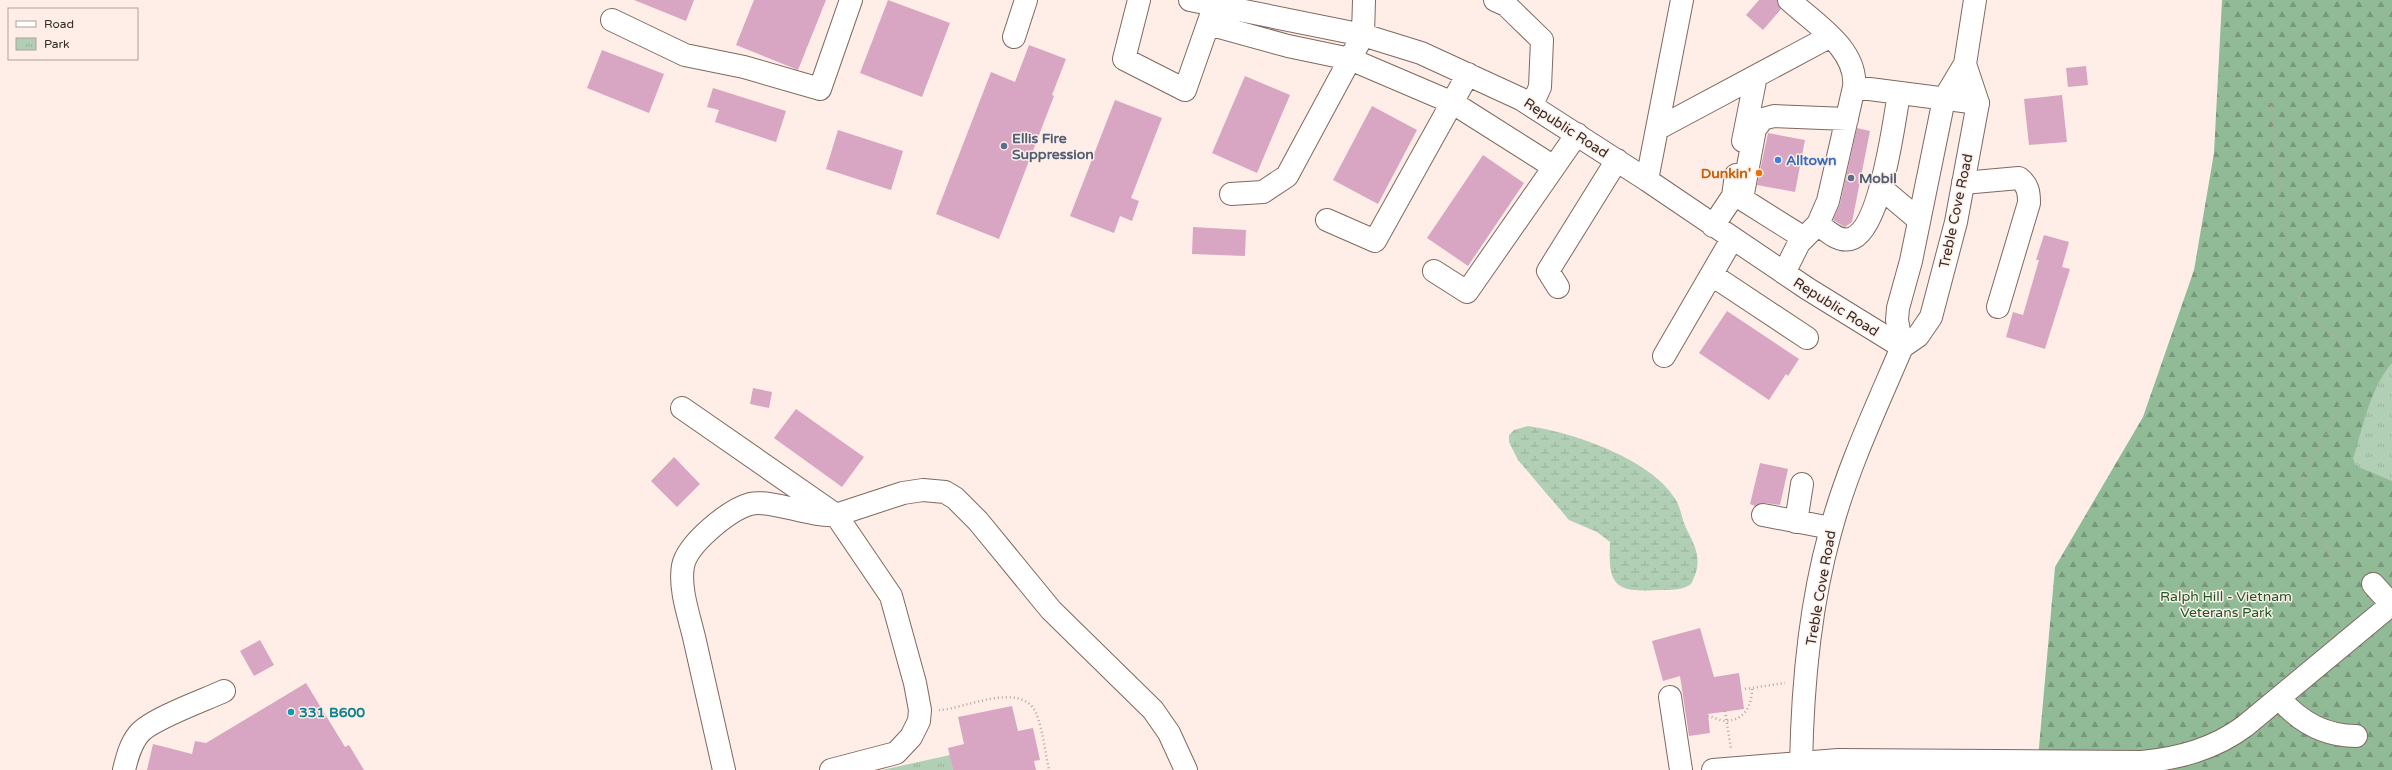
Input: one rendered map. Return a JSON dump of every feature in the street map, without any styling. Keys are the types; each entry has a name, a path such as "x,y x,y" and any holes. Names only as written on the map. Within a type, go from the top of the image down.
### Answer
{"main road":[{"path":"612,20 685,55 744,67 820,89 851,0"},
{"path":"1014,37 1026,0"},
{"path":"1139,0 1124,59 1185,90 1212,15 1288,46 1350,59 1453,103 1554,167"},
{"name":"Republic Road","path":"1190,0 1212,15 1363,35 1421,53 1532,105 1647,180 1784,274 1902,347"},
{"path":"1231,194 1264,192 1287,176 1363,35 1364,0"},
{"path":"1495,0 1506,5 1542,40 1540,88 1532,105"},
{"path":"1647,180 1682,0"},
{"path":"1784,274 1799,243 1811,231 1828,202 1854,87 1854,71 1849,58 1789,0"},
{"name":"Treble Cove Road","path":"1902,347 1897,320 1898,308 1929,177 1944,99 1965,64 1975,0"},
{"path":"1657,128 1829,37"},
{"name":"Treble Cove Road","path":"1801,766 1808,660 1817,592 1831,528 1856,458 1902,347 1918,336 1931,318 1956,222 1978,103 1965,64"},
{"path":"1327,220 1375,241 1468,74"},
{"path":"1737,197 1756,76"},
{"path":"1854,87 1978,103"},
{"path":"1737,197 1811,231 1834,236 1844,240 1852,239 1862,232 1881,188 1899,93"},
{"path":"1713,226 1737,197 1754,132 1763,119 1774,116 1847,119"},
{"path":"1434,271 1467,292 1577,134"},
{"path":"1558,287 1548,271 1617,160"},
{"path":"1929,177 1963,183 2019,178 2026,183 2029,193 2029,203 1998,306"},
{"path":"1881,188 1919,220"},
{"path":"1664,356 1732,239"},
{"path":"1712,274 1807,338"},
{"path":"682,408 836,516 890,596 911,668 920,710 919,721 911,738 896,753 877,760 831,770"},
{"path":"1796,522 1802,484"},
{"path":"724,770 684,591 682,575 685,559 694,545 732,513 751,504 762,503 812,515 836,516 903,493 923,490 945,492 955,498 973,516 1052,610 1148,705 1169,733 1186,770"},
{"path":"1763,515 1831,528"},
{"path":"1723,769 1801,766 1838,760 2080,762 2160,760 2188,754 2219,743 2245,726 2280,699 2392,604 2373,584"},
{"path":"124,770 132,745 138,734 152,724 224,691"},
{"path":"1670,697 1681,770"},
{"path":"2280,699 2304,722 2328,732 2356,736"}],"path":[{"path":"2271,102 2288,272 2313,316 2326,330 2341,341 2344,348 2339,410 2300,484 2300,501 2305,519 2334,560 2373,584"},
{"path":"1745,689 1785,682"},
{"path":"1708,716 1726,721 1747,711 1752,688"},
{"path":"920,710 942,710 1007,697 1022,699 1031,705 1036,714 1049,770"},
{"path":"1723,769 1726,721 1725,711"}],"green space":[{"name":"Ralph Hill - Vietnam Veterans Park","path":"2222,0 2392,0 2392,770 2037,770 2055,567 2143,417 2194,270 2214,153"},
{"path":"2392,363 2392,481 2356,466 2353,459 2368,408 2378,384"},
{"path":"1528,426 1567,434 1611,450 1651,473 1666,487 1680,508 1685,525 1696,549 1698,562 1697,569 1691,584 1675,590 1643,591 1632,590 1617,583 1610,568 1610,542 1597,532 1569,520 1518,460 1509,442 1509,435 1514,430"},
{"path":"950,755 953,770 882,770"}],"building":[{"path":"634,0 694,0 686,21"},
{"path":"754,0 826,0 798,70 736,45"},
{"path":"888,0 950,23 922,97 860,73"},
{"path":"1759,0 1777,0 1781,9 1763,30 1746,15"},
{"path":"1029,45 1066,59 1052,95 1054,96 999,239 936,214 991,72 1015,82"},
{"path":"602,50 664,74 649,113 587,88"},
{"path":"2086,66 2088,85 2068,87 2066,68"},
{"path":"1245,76 1290,95 1257,173 1212,153"},
{"path":"713,88 786,111 776,142 715,122 719,110 707,107"},
{"path":"2062,95 2067,142 2029,145 2024,99"},
{"path":"1115,100 1162,118 1131,198 1139,201 1132,221 1120,216 1114,233 1070,216"},
{"path":"1372,106 1417,130 1378,204 1333,180"},
{"path":"1857,128 1870,131 1852,222 1845,227 1833,220 1840,204"},
{"path":"838,130 903,151 891,190 826,169"},
{"name":"Alltown","path":"1768,133 1805,140 1795,192 1757,185"},
{"path":"1483,155 1524,183 1468,266 1427,238"},
{"path":"1193,227 1246,230 1245,256 1192,254"},
{"path":"2044,235 2069,242 2062,267 2070,269 2045,349 2006,337 2013,312 2023,315 2039,260 2036,260"},
{"path":"1727,311 1799,359 1788,376 1786,374 1769,400 1699,353"},
{"path":"753,388 772,392 769,408 750,404"},
{"path":"796,409 864,457 842,487 774,438"},
{"path":"674,457 700,484 677,507 651,481"},
{"path":"1760,463 1788,469 1780,505 1765,503 1755,506 1750,504"},
{"path":"1700,628 1714,677 1739,673 1744,709 1708,714 1710,733 1689,736 1680,676 1663,681 1652,641"},
{"path":"260,640 274,665 254,676 240,651"},
{"name":"331 B600","path":"306,683 345,747 349,745 364,770 147,770 153,744 192,754 195,741 206,743"},
{"path":"1012,706 1018,731 1033,728 1040,760 1034,761 1036,770 953,770 948,748 964,744 958,717"}],"place":[{"name":"Ellis Fire Suppression","path":"1004,146"},
{"name":"Alltown","path":"1778,160"},
{"name":"Dunkin'","path":"1759,173"},
{"name":"Mobil","path":"1851,178"},
{"name":"331 B600","path":"291,712"}]}
